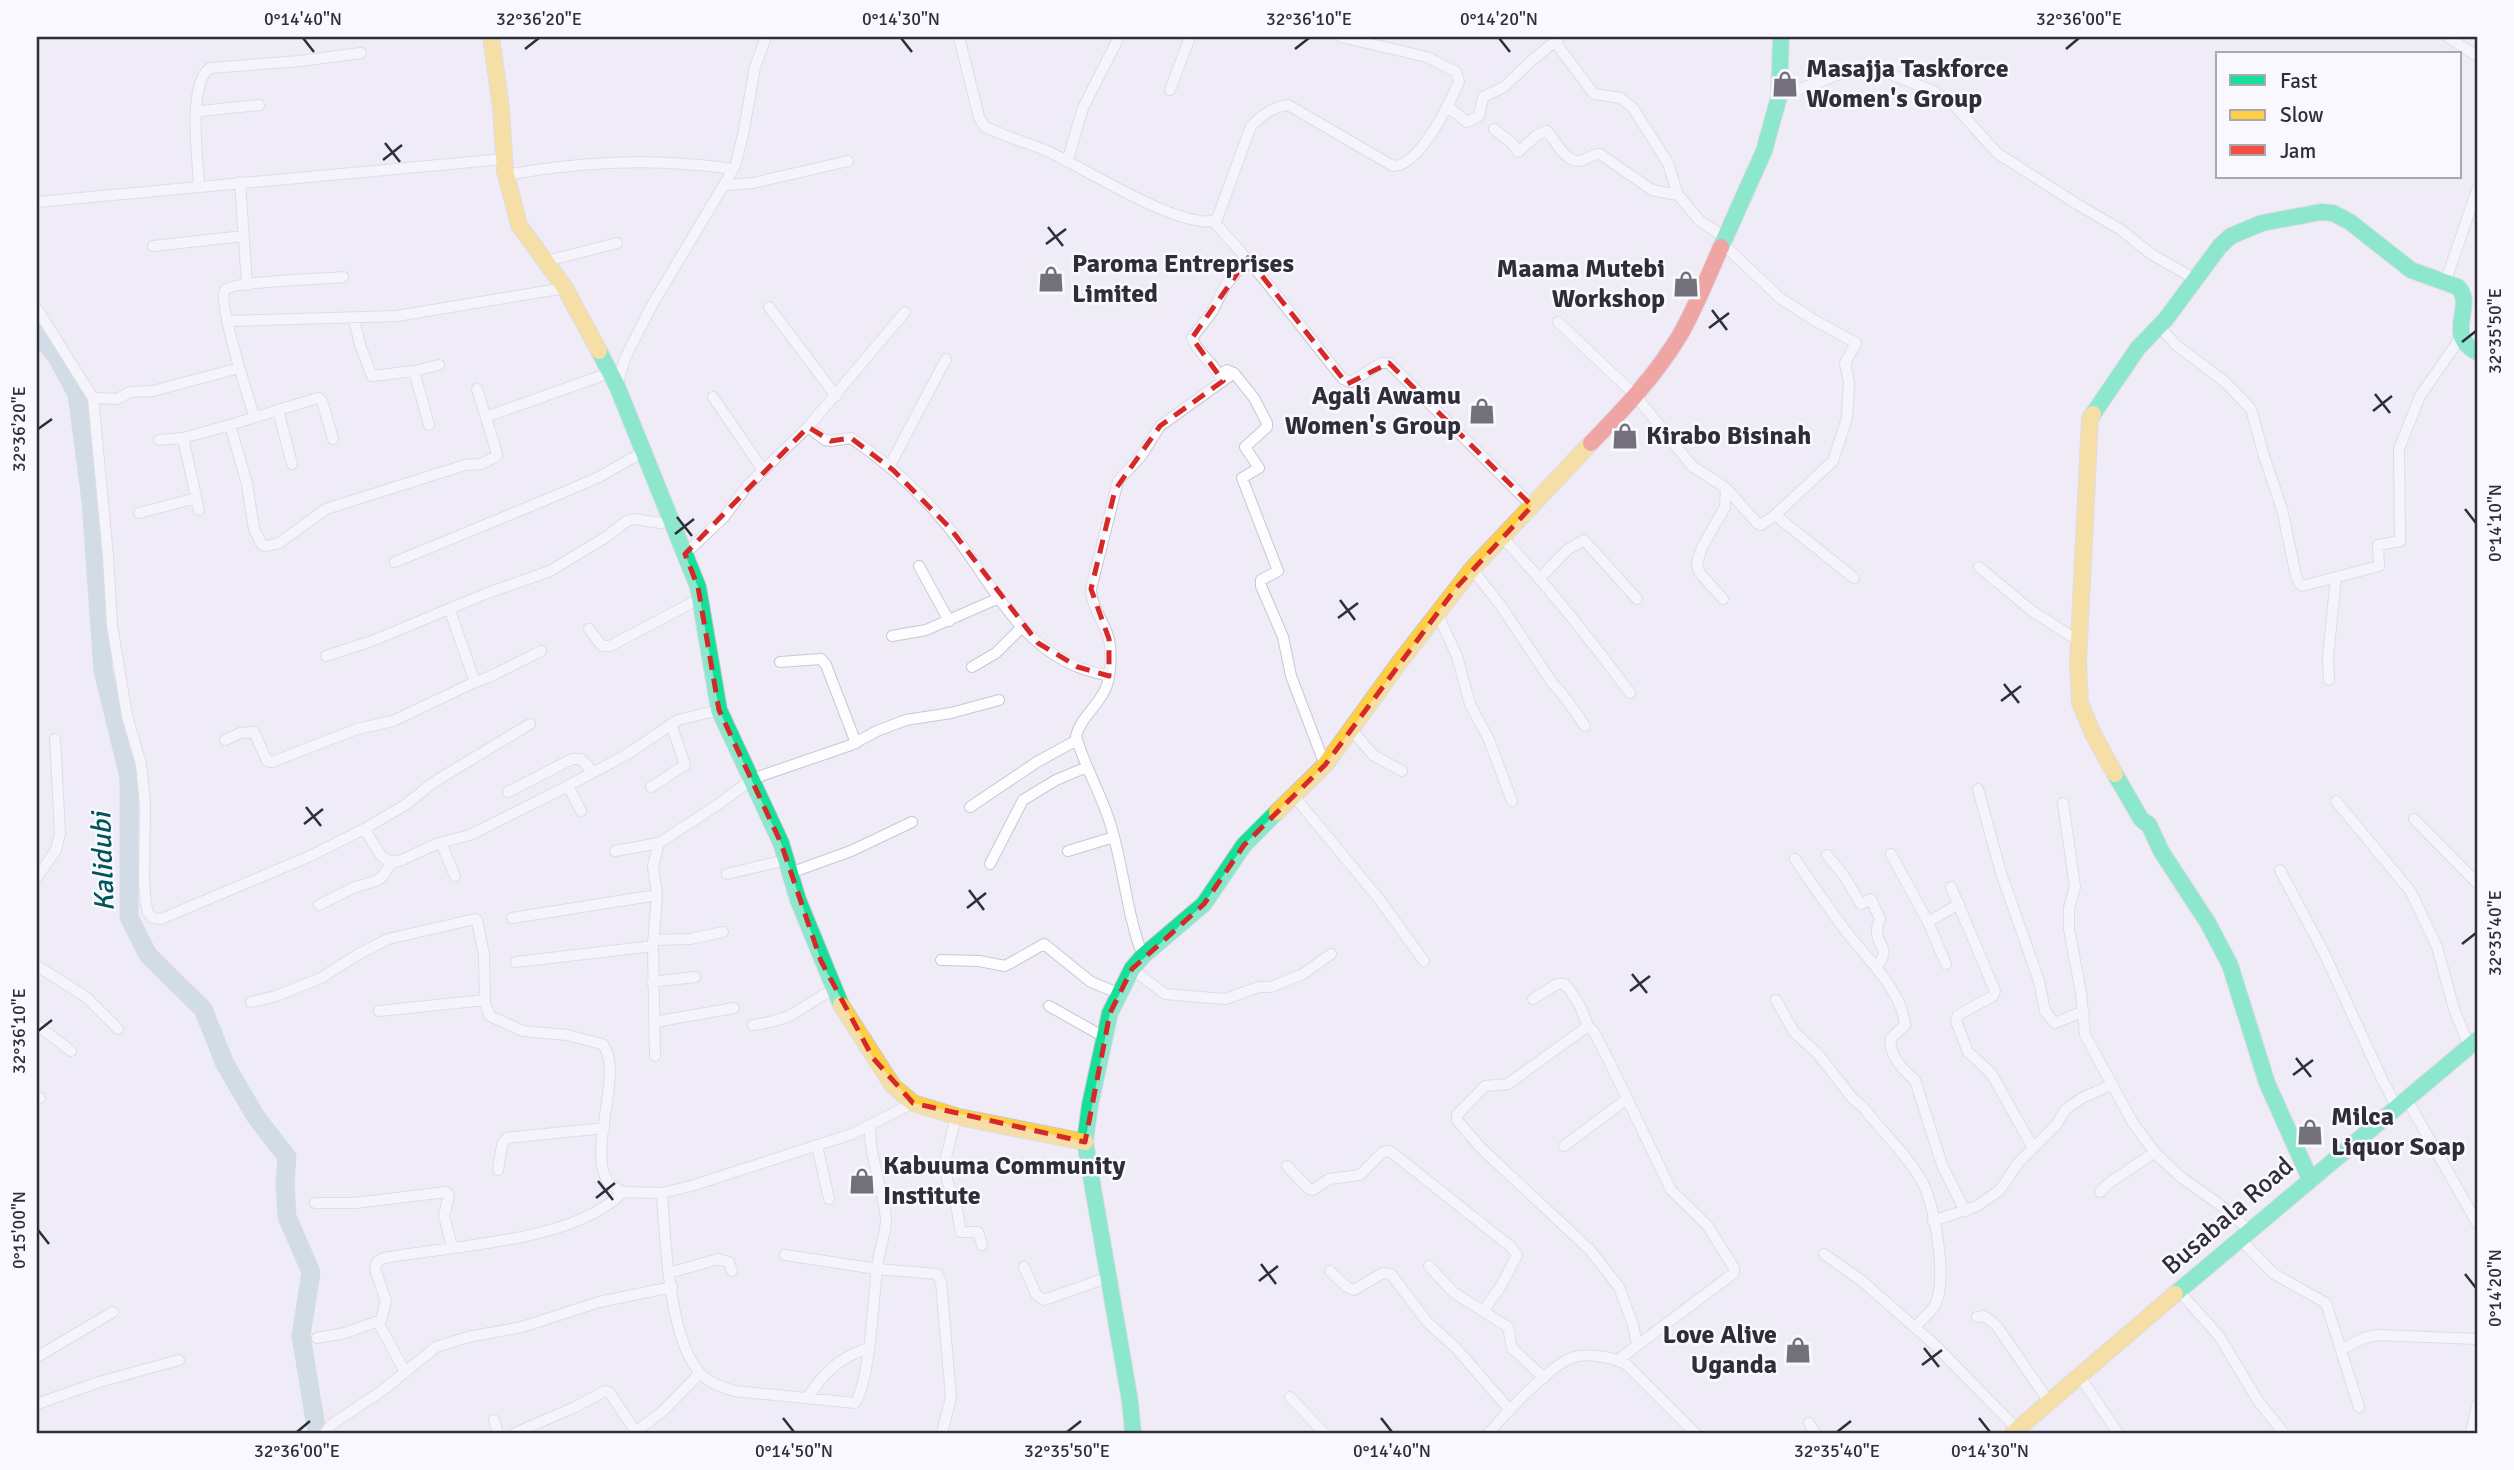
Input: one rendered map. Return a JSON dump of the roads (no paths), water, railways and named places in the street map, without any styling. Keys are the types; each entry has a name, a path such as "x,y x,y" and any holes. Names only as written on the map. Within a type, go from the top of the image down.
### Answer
{"street":[{"path":"491,37 501,108 505,167 519,225 565,288 613,380 698,587 719,710 781,843 802,912 856,1030 892,1086 913,1103 956,1116 1085,1142"},
{"path":"486,417 613,380 652,305 733,169 743,135 763,37"},
{"path":"959,37 979,117 984,126 1046,151 1157,206 1193,220 1213,221 1217,219 1251,126 1275,108 1288,105 1393,166 1400,166 1430,137 1459,82 1456,72 1427,57 1341,37"},
{"path":"1067,162 1083,107 1119,37"},
{"path":"1170,90 1190,37"},
{"path":"1133,1433 1130,1401 1085,1142 1104,1037 1118,993 1143,956 1204,904 1244,845 1325,765 1472,569 1635,395 1664,359 1679,336 1725,241 1764,151 1779,97 1781,37"},
{"path":"2448,37 2477,56"},
{"path":"1448,107 1467,122 1479,116 1483,97 1504,87 1558,39 1594,94 1616,96 1633,108 1668,163 1678,195 1700,221 1725,241 1780,298 1856,343 1845,363 1849,382 1847,418 1838,453 1827,468 1775,515 1759,525 1726,488 1692,466 1635,395 1559,323"},
{"path":"199,186 196,108 199,81 203,73 210,68 300,61 360,52"},
{"path":"1779,97 1860,69 1886,72 1933,91 1963,113 1997,153 2121,230 2151,254 2195,279"},
{"path":"196,108 201,111 259,104"},
{"path":"1494,129 1513,144 1518,152 1536,135 1546,131 1570,159 1578,161 1600,154 1651,190 1678,195"},
{"path":"724,185 753,183 848,161"},
{"path":"37,202 240,182 505,167 687,162 733,169"},
{"path":"240,182 247,285"},
{"path":"2445,283 2477,190"},
{"path":"2310,1179 2267,1083 2230,965 2208,923 2161,851 2149,825 2141,819 2125,793 2085,719 2080,703 2079,641 2090,418 2138,348 2159,326 2220,246 2231,236 2262,223 2321,212 2333,213 2350,222 2410,270 2458,287 2463,292 2461,337 2466,346 2477,352"},
{"path":"1213,221 1248,258 1342,379 1351,382 1381,363 1389,363 1532,506"},
{"path":"153,246 244,236"},
{"path":"547,261 617,243"},
{"path":"1248,258 1225,286 1212,312 1192,338 1196,350 1215,365 1219,375 1227,370 1234,373 1254,398 1267,423 1267,427 1245,447 1259,468 1242,478 1278,570 1265,576 1261,580 1261,586 1283,636 1291,676 1325,765"},
{"path":"254,416 228,321 223,297 225,291 231,287 247,285 344,277"},
{"path":"228,321 397,316 565,288"},
{"path":"769,307 836,396"},
{"path":"37,309 93,398 112,625 127,716 141,764 145,804 144,882 148,913 153,918 161,919 308,857 363,829 530,724"},
{"path":"685,554 724,517 740,494 763,470 808,427 905,312"},
{"path":"354,318 359,345 372,376 439,365"},
{"path":"2159,326 2176,345 2225,382 2251,409 2282,509 2299,583 2305,586 2379,565 2378,545 2400,541 2399,449 2420,396 2461,337"},
{"path":"889,467 946,359"},
{"path":"93,398 117,399 130,392 153,391 239,368"},
{"path":"414,371 429,425"},
{"path":"1143,956 1131,921 1121,860 1114,837 1077,740 1078,727 1104,690 1108,676 1109,639 1092,600 1091,589 1118,481 1141,456 1160,426 1234,373"},
{"path":"230,425 247,484 256,534 262,545 267,546 279,543 326,509 465,465 492,460 497,456 477,389"},
{"path":"713,397 763,470"},
{"path":"159,440 183,438 318,398 322,401 333,439"},
{"path":"278,410 292,464"},
{"path":"808,427 831,442 851,438 889,467 950,528 999,598 1038,643 1078,667 1108,676"},
{"path":"183,438 199,510"},
{"path":"395,562 599,477 643,452"},
{"path":"1723,599 1699,572 1697,564 1702,547 1725,507 1726,488"},
{"path":"139,513 196,498"},
{"path":"1775,515 1854,578"},
{"path":"326,656 450,611 485,594 550,570 606,537 627,521 661,523 671,520"},
{"path":"1502,537 1540,578 1593,643 1630,694"},
{"path":"1540,578 1567,550 1584,540 1637,599"},
{"path":"919,566 949,621"},
{"path":"1979,567 2032,611 2079,641"},
{"path":"1472,569 1585,726"},
{"path":"2329,680 2328,658 2336,578"},
{"path":"589,629 602,646 610,646 701,598"},
{"path":"892,636 949,621 999,598"},
{"path":"450,611 475,682"},
{"path":"1437,613 1457,656 1470,704 1489,740 1512,801"},
{"path":"972,667 996,653 1022,627"},
{"path":"225,740 240,733 254,732 267,761 282,760 357,729 393,721 541,651"},
{"path":"780,663 821,659 826,665 856,743"},
{"path":"615,851 659,843 752,779 856,743 877,731 906,720 951,713 999,700"},
{"path":"363,829 382,857 392,862 408,858 441,843 470,835 568,786 636,749 671,724 719,710"},
{"path":"651,787 684,765 671,724"},
{"path":"1351,729 1373,755 1402,771"},
{"path":"37,877 56,850 60,833 55,739"},
{"path":"970,807 1037,762 1077,740"},
{"path":"508,792 572,759 581,759 593,772"},
{"path":"990,863 1026,797 1087,767"},
{"path":"568,786 581,811"},
{"path":"1978,789 2001,873 2039,981 2045,1011 2055,1023 2084,1011"},
{"path":"1293,794 1379,899 1424,961"},
{"path":"2336,801 2411,892 2437,947 2454,1009 2473,1043"},
{"path":"2063,803 2075,887 2069,908 2069,929 2084,1011 2085,1035 2133,1123 2155,1152 2182,1178 2223,1207 2274,1274 2326,1303 2359,1407"},
{"path":"2414,819 2477,883"},
{"path":"727,874 788,867 851,851 912,822"},
{"path":"1068,850 1114,837"},
{"path":"441,843 454,876"},
{"path":"655,1056 652,982 657,895 653,866 659,843"},
{"path":"1891,854 1928,922 1946,964"},
{"path":"1828,856 1861,904 1871,900 1880,919 1876,931 1884,952 1875,968"},
{"path":"1795,859 1898,1002 1905,1021 1904,1027 1891,1038 1890,1047 1905,1072 1915,1080 1942,1165 1965,1211"},
{"path":"319,905 355,887 376,881 392,862"},
{"path":"2280,870 2324,953 2382,1079 2401,1102 2477,1221"},
{"path":"1951,887 1995,990 1993,996 1958,1015 1956,1021 1968,1052 1991,1073 2032,1146"},
{"path":"512,918 657,895"},
{"path":"1928,922 1959,904"},
{"path":"251,1002 276,996 321,978 388,939 471,918 477,920 484,955 485,1000 490,1016 523,1031 567,1035 602,1044 609,1053 602,1165 608,1182 623,1192 662,1193 817,1146 852,1134 913,1103"},
{"path":"516,961 690,939 723,932"},
{"path":"941,960 979,961 1006,966 1044,944 1091,982 1118,993"},
{"path":"1132,969 1165,994 1225,999 1259,986 1271,987 1303,974 1331,954"},
{"path":"37,967 86,997 118,1029"},
{"path":"652,982 695,976"},
{"path":"1532,999 1553,985 1564,984 1594,1032 1671,1190 1707,1225 1734,1268 1734,1273 1618,1360"},
{"path":"753,1025 771,1022 796,1012 835,989"},
{"path":"379,1011 485,1000"},
{"path":"1776,1000 1794,1032 1818,1054 1917,1172 1924,1185 1941,1260 1937,1301 1915,1327"},
{"path":"1049,1006 1104,1037"},
{"path":"654,1022 734,1008"},
{"path":"37,1025 71,1051"},
{"path":"1588,1026 1508,1084 1482,1088 1457,1115 1457,1120 1481,1148 1590,1250 1619,1287 1633,1325 1637,1345"},
{"name":"Busabala Road","path":"2015,1431 2244,1234 2473,1043"},
{"path":"1933,1220 1977,1206 2000,1190 2032,1146 2056,1125 2066,1109 2111,1084"},
{"path":"1564,1146 1626,1098"},
{"path":"956,1116 946,1157 947,1180 956,1204 961,1232 978,1232 982,1245"},
{"path":"662,1193 669,1273 682,1341 700,1373 718,1386 734,1391 855,1403 868,1348 886,1216 870,1149 870,1125"},
{"path":"498,1170 502,1145 507,1138 604,1128"},
{"path":"817,1146 828,1199"},
{"path":"1287,1166 1308,1189 1313,1190 1329,1179 1360,1175 1383,1153 1390,1152 1511,1247 1517,1255 1501,1286 1483,1310"},
{"path":"2099,1192 2155,1152"},
{"path":"315,1203 355,1203 446,1192 450,1200 444,1216 452,1247"},
{"path":"317,1338 345,1334 378,1322 386,1301 375,1269 377,1262 384,1258 541,1233 604,1208 623,1192"},
{"path":"1824,1254 1862,1281 1915,1327 1977,1385 2015,1431"},
{"path":"785,1255 877,1269 933,1273 939,1276 951,1397 942,1433"},
{"path":"669,1273 718,1259 729,1262 732,1272"},
{"path":"1429,1266 1453,1292 1508,1327 1512,1348 1544,1378"},
{"path":"1024,1267 1036,1294 1044,1300 1109,1277"},
{"path":"1329,1271 1354,1290 1383,1273 1391,1274 1434,1329 1455,1347 1509,1409"},
{"path":"325,1433 331,1424 383,1390 429,1352 442,1345 522,1327 599,1302 671,1287"},
{"path":"2179,1291 2219,1336 2258,1401 2284,1433"},
{"path":"37,1357 113,1312"},
{"path":"1977,1317 1984,1317 1996,1325 2050,1403"},
{"path":"378,1322 405,1371"},
{"path":"2342,1349 2364,1338 2378,1335 2477,1339"},
{"path":"807,1398 831,1367 868,1348"},
{"path":"1489,1433 1509,1409 1561,1363 1573,1357 1618,1360 1627,1365 1695,1433"},
{"path":"37,1404 99,1382 179,1360"},
{"path":"518,1433 605,1391 609,1392 635,1433 663,1411 700,1373"},
{"path":"2080,1377 2118,1433"},
{"path":"1290,1397 1324,1433"},
{"path":"2471,1433 2477,1405"},
{"path":"494,1420 498,1433"}],"waterway":[{"name":"Kalidubi","path":"37,333 57,357 77,394 91,501 103,671 129,777 129,917 148,955 203,1009 225,1064 256,1117 287,1157 287,1217 311,1272 301,1336 317,1433"}],"place":[{"name":"Masajja Taskforce Women's Group","path":"1785,84"},
{"name":"Paroma Entreprises Limited","path":"1051,279"},
{"name":"Maama Mutebi Workshop","path":"1686,284"},
{"name":"Agali Awamu Women's Group","path":"1482,411"},
{"name":"Kirabo Bisinah","path":"1625,436"},
{"name":"Milca Liquor Soap","path":"2310,1132"},
{"name":"Kabuuma Community Institute","path":"862,1181"},
{"name":"Love Alive Uganda","path":"1798,1350"}]}
